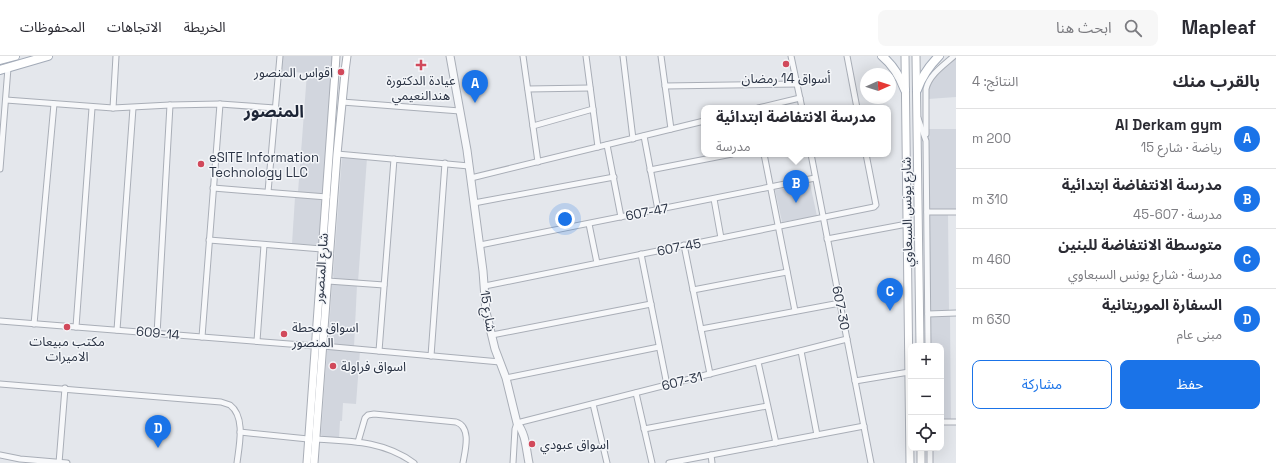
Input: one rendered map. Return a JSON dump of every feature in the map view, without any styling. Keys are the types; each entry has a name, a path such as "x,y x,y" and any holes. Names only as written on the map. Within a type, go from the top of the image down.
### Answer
{"main road":[{"path":"0,60 15,56"},
{"path":"4,69 48,56"},
{"name":"شارع المنصور","path":"306,463 327,197 336,56"},
{"name":"شارع المنصور","path":"314,463 337,154 347,56"},
{"path":"882,56 894,68 905,90"},
{"name":"شارع يونس السبعاوي","path":"905,56 909,343"},
{"name":"شارع يونس السبعاوي","path":"916,56 920,343"},
{"path":"916,90 922,77 939,56"},
{"name":"شارع يونس السبعاوي","path":"909,379 910,463"},
{"path":"921,451 921,463"}],"street":[{"path":"113,108 116,56"},
{"path":"268,192 280,56"},
{"name":"شارع 15","path":"449,56 469,166 485,286 486,312 506,378 517,423 522,429 529,463"},
{"path":"523,56 538,162"},
{"path":"586,56 598,147"},
{"path":"623,56 633,139"},
{"path":"661,56 671,129"},
{"path":"791,56 801,105"},
{"path":"847,56 856,105"},
{"path":"928,343 926,89 927,84 954,56"},
{"path":"0,169 1,139 6,100 4,69"},
{"path":"665,86 797,84"},
{"path":"528,89 590,88"},
{"path":"771,105 800,98"},
{"path":"6,100 92,108 133,108 170,105 220,104 275,108"},
{"path":"342,102 459,111"},
{"path":"34,324 54,104"},
{"path":"202,337 220,104"},
{"path":"157,334 170,105"},
{"path":"76,327 92,108"},
{"path":"117,330 133,108"},
{"path":"533,126 593,109"},
{"path":"917,113 926,141"},
{"path":"470,178 701,122"},
{"path":"644,136 658,210"},
{"path":"607,145 621,216"},
{"path":"337,154 469,166"},
{"path":"650,170 717,157"},
{"path":"765,157 795,311"},
{"name":"607-30","path":"812,157 871,463"},
{"name":"607-45","path":"485,286 874,207 876,205 867,157"},
{"path":"379,351 394,159"},
{"path":"431,356 445,163"},
{"path":"474,203 614,177"},
{"name":"607-47","path":"480,245 815,178"},
{"path":"213,188 327,197"},
{"path":"714,199 721,238"},
{"path":"927,212 956,212"},
{"path":"589,224 596,263"},
{"path":"828,240 907,224"},
{"path":"209,240 322,249"},
{"path":"257,341 264,245"},
{"path":"684,246 710,374"},
{"path":"641,254 667,385"},
{"path":"693,290 787,272"},
{"path":"328,280 384,285"},
{"path":"701,330 840,303"},
{"path":"492,335 650,304"},
{"path":"928,314 956,313"},
{"name":"609-14","path":"0,321 315,346"},
{"name":"607-31","path":"517,423 847,339"},
{"path":"323,346 500,362"},
{"path":"506,378 659,347"},
{"path":"800,351 817,435"},
{"path":"758,362 776,443"},
{"path":"855,380 908,372"},
{"path":"0,384 65,388 221,402 229,405 235,410 239,418 240,432 237,463"},
{"path":"59,463 65,388"},
{"path":"636,393 652,463"},
{"path":"593,404 607,463"},
{"path":"644,429 767,406"},
{"path":"358,442 365,418 368,415 374,414 456,422 462,425 466,432 463,463"},
{"path":"944,422 956,422"},
{"path":"512,463 515,429 517,423"},
{"path":"669,463 864,426"},
{"path":"240,432 308,439"},
{"path":"316,439 374,444 404,456 414,463"},
{"path":"930,451 930,463"},
{"path":"0,455 20,459 67,463"},
{"path":"711,455 712,463"}],"shaded area":[{"path":"282,56 334,56 324,192 322,194 298,192 307,73 280,71"},
{"path":"956,57 956,97 928,99 929,83"},
{"path":"928,129 956,129 956,209 928,209"},
{"path":"342,157 367,158 358,282 334,279 333,275"},
{"path":"810,184 817,216 782,222 775,190"},
{"path":"295,197 321,198 323,201 319,245 292,244"},
{"path":"948,214 949,311 932,312 930,310 929,215"},
{"path":"334,283 357,285 354,347 328,344 332,285"},
{"path":"950,315 951,420 944,420 944,343 930,343 929,318 931,316"},
{"path":"331,348 360,351 356,404 343,403 339,439 325,438 321,435 327,351"}],"place":[{"name":"أسواق 14 رمضان","path":"786,64"},
{"name":"عيادة الدكتورة هندالنعيمي","path":"421,65"},
{"name":"اقواس المنصور","path":"341,72"},
{"name":"Al Derkam gym","path":"475,103"},
{"name":"eSITE Information Technology LLC","path":"201,164"},
{"name":"مدرسة الانتفاضة ابتدائية","path":"796,203"},
{"name":"متوسطة الانتفاضة للبنين","path":"890,311"},
{"name":"مكتب مبيعات الاميرات","path":"67,327"},
{"name":"اسواق محطة المنصور","path":"284,334"},
{"name":"اسواق فراولة","path":"333,366"},
{"name":"اسواق عبودي","path":"532,444"},
{"name":"السفارة الموريتانية","path":"158,448"}],"district":[{"name":"المنصور","path":"274,111"}]}
